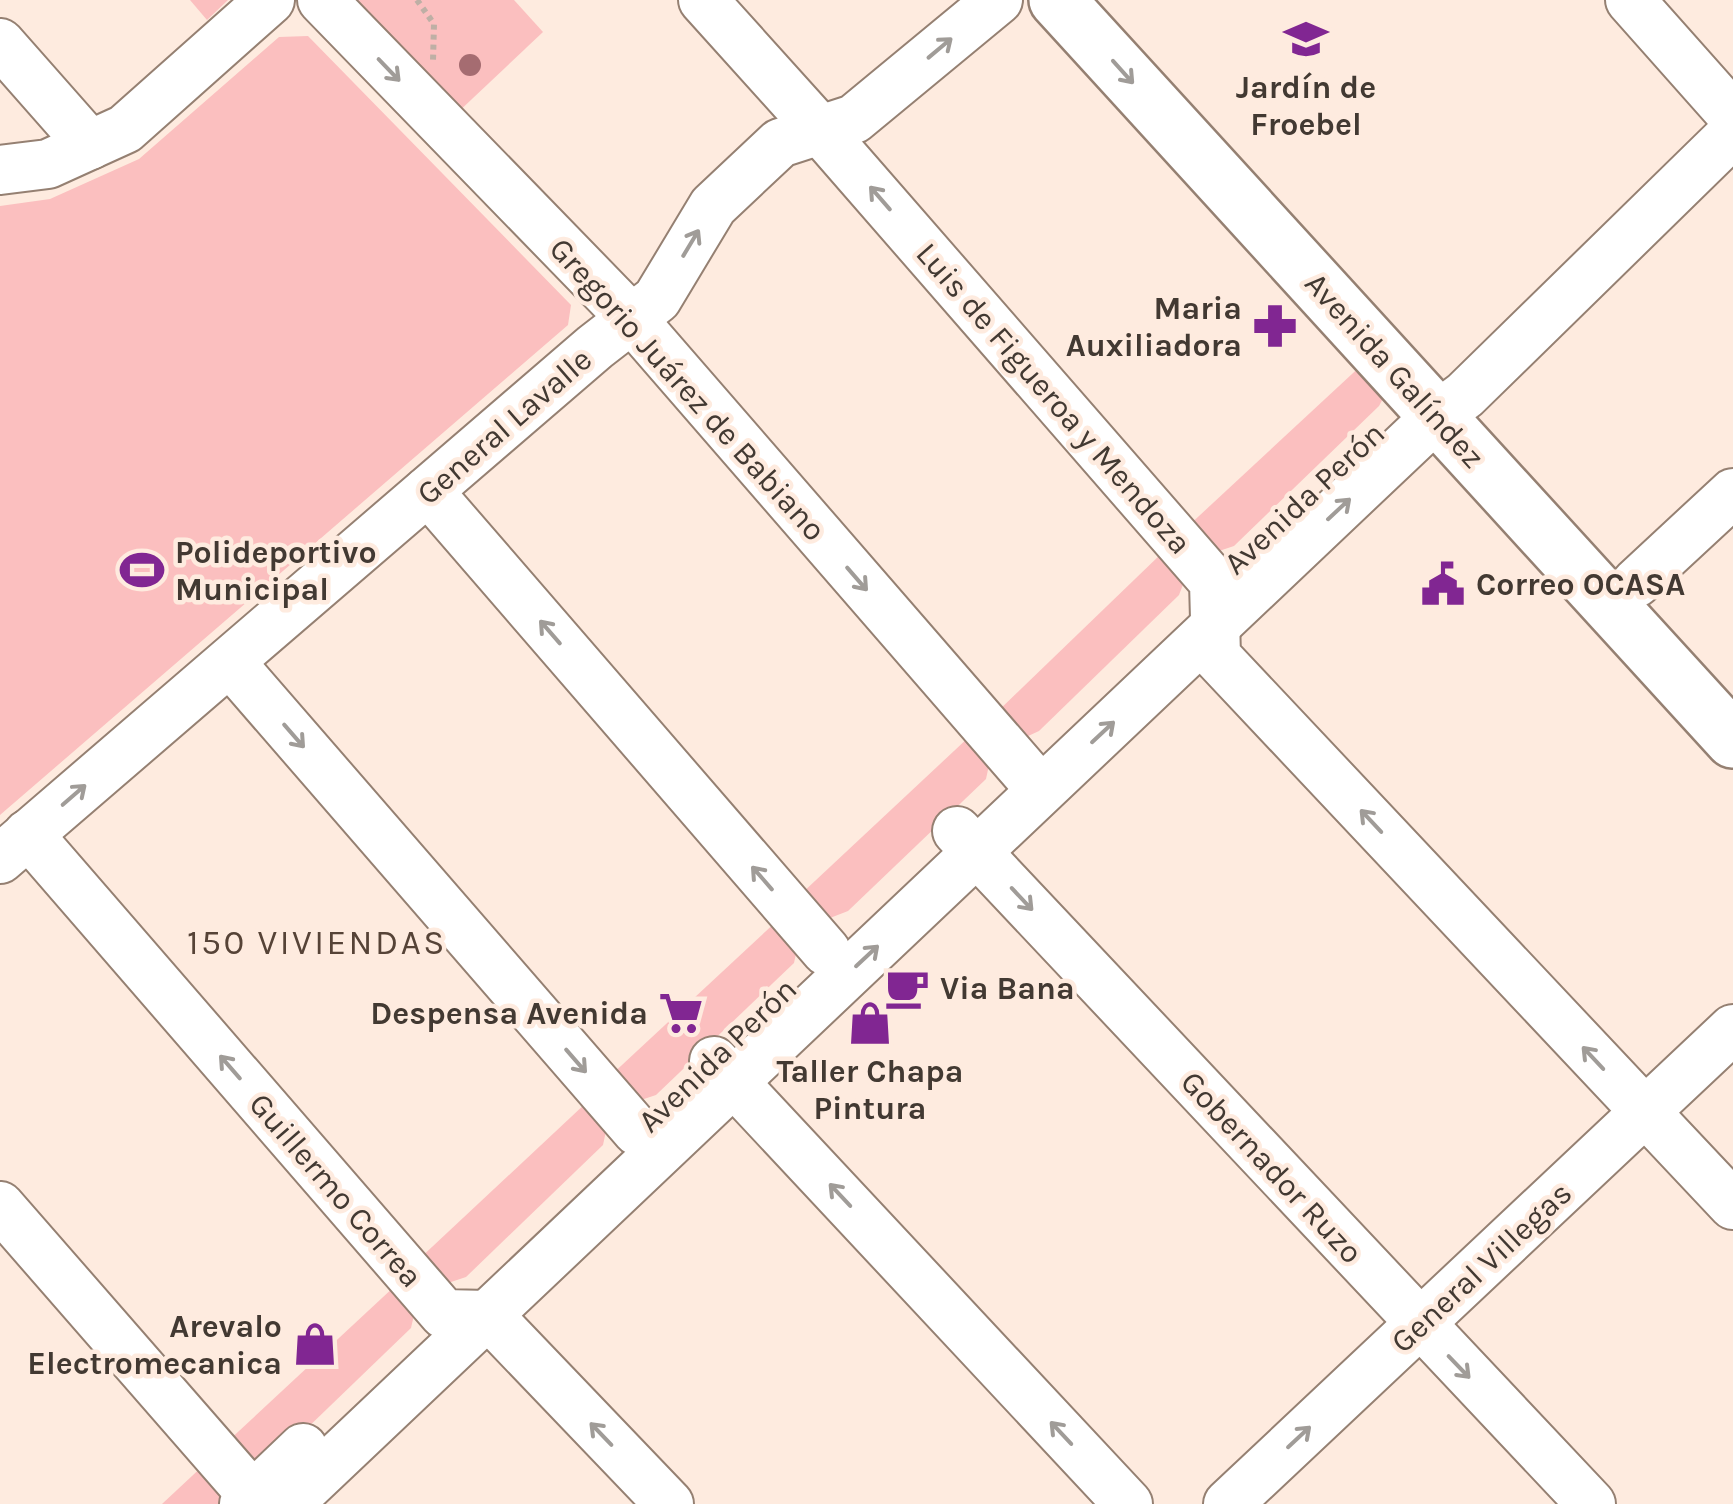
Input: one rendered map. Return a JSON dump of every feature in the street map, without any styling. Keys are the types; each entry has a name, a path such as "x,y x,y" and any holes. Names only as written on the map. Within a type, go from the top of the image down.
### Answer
{"main road":[{"name":"Avenida Galíndez","path":"1057,0 1439,401 1636,583 1733,690"},
{"name":"Avenida Galíndez","path":"1106,0 1439,401 1733,740"}],"street":[{"path":"0,170 48,164 125,129 270,0"},
{"name":"Gregorio Juárez de Babiano","path":"322,0 632,320 1031,779"},
{"name":"Luis de Figueroa y Mendoza","path":"702,0 821,131 1215,604 1216,656 1733,1205"},
{"name":"General Lavalle","path":"14,846 595,347 657,299 713,206 780,143 854,120 998,0"},
{"path":"1630,0 1733,116"},
{"path":"0,43 90,145"},
{"name":"Avenida Perón","path":"261,1502 466,1315 1215,604 1733,133"},
{"path":"428,491 826,952"},
{"path":"1636,583 1733,494"},
{"path":"230,662 637,1131"},
{"name":"Avenida Perón","path":"466,1315 637,1131 723,1070 826,952 966,840"},
{"name":"Gobernador Ruzo","path":"966,840 1591,1504"},
{"name":"Guillermo Correa","path":"14,846 466,1315 668,1504"},
{"name":"General Villegas","path":"1228,1504 1733,1029"},
{"path":"723,1070 1128,1504"},
{"path":"0,1206 261,1502"}],"shaded area":[{"path":"190,0 228,0 207,20"},
{"path":"347,0 514,0 543,32 455,115"},
{"name":"Polideportivo Municipal","path":"308,36 571,305 568,325 0,815 0,206 50,199 139,159 279,37"},
{"path":"1366,361 1386,393 1379,406 1234,546 1216,552 1185,529"},
{"path":"1163,552 1184,582 1179,595 1039,731 1026,737 995,714"},
{"path":"970,736 989,765 986,779 848,911 830,918 814,911 800,895"},
{"path":"779,919 797,949 794,963 656,1095 638,1101 608,1078"},
{"path":"587,1102 606,1131 603,1145 466,1277 448,1283 417,1261"},
{"path":"396,1285 414,1315 411,1328 273,1461 256,1467 225,1444"},
{"path":"207,1462 225,1495 222,1504 162,1504"}],"place":[{"name":"Jardín de Froebel","path":"1306,39"},
{"name":"Maria Auxiliadora","path":"1275,326"},
{"name":"Polideportivo Municipal","path":"142,570"},
{"name":"Correo OCASA","path":"1443,584"},
{"name":"Via Bana","path":"907,988"},
{"name":"Despensa Avenida","path":"681,1013"},
{"name":"Taller Chapa Pintura","path":"870,1023"},
{"name":"Arevalo Electromecanica","path":"315,1344"}],"district":[{"name":"150 VIVIENDAS","path":"317,942"}]}
